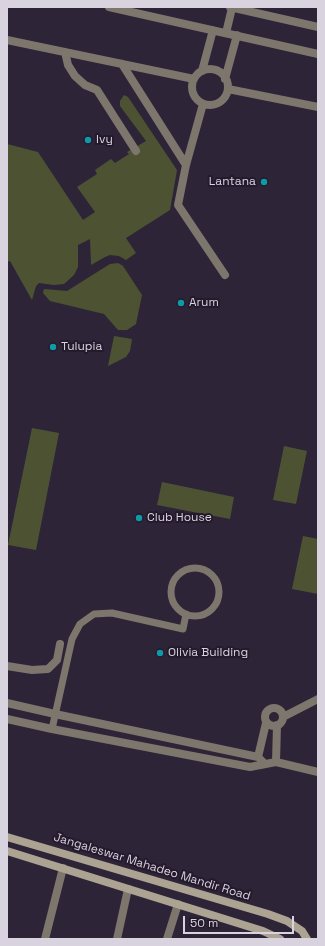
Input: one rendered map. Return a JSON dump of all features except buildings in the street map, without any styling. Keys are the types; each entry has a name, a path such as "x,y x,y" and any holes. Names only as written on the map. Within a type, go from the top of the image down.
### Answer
{"main road":[{"name":"Jangaleswar Mahadeo Mandir Road","path":"7,837 268,914 287,921 302,931 307,939"},
{"path":"7,851 263,931 280,939"}],"street":[{"path":"110,7 318,54"},
{"path":"226,33 231,7 318,27"},
{"path":"213,30 202,71 194,79 192,85 194,97 203,104 214,105 219,103 228,90 226,79 237,36"},
{"path":"7,40 194,79"},
{"path":"65,52 68,65 75,76 85,85 97,90 136,151"},
{"path":"122,64 186,165"},
{"path":"202,71 213,70 218,72 226,79"},
{"path":"228,90 318,107"},
{"path":"203,104 186,165 178,205 225,275"},
{"path":"7,666 32,670 48,669 57,660 60,644"},
{"path":"276,762 278,726 283,717 318,700"},
{"path":"7,703 258,757 264,763"},
{"path":"258,757 266,723 265,714 269,709 278,709 283,717"},
{"path":"7,719 250,767 264,763 276,762 318,772"},
{"path":"266,723 271,726 278,726"},
{"path":"220,761 223,750"},
{"path":"45,939 63,868"},
{"path":"117,939 128,889"},
{"path":"167,939 178,904"}],"lane":[{"path":"191,568 207,571 217,582 219,590 215,606 206,613 194,616 186,614 174,604 171,597 173,582 177,575 191,568"},
{"path":"52,729 72,639 80,624 94,614 112,613 183,628 186,614"}],"green space":[{"path":"124,95 128,97 177,170 170,210 126,238 136,253 126,260 119,256 110,255 91,265 90,239 78,245 78,267 74,275 64,284 54,285 39,283 36,286 32,300 10,261 7,262 7,144 38,152 83,220 95,212 77,187 97,174 95,170 111,159 115,163 129,154 127,152 146,141 120,106 120,101"},
{"path":"118,263 123,266 142,295 136,324 127,330 118,330 104,314 50,301 43,293 44,289 67,291 110,264"},
{"path":"114,336 132,339 130,351 126,357 108,366"},
{"path":"32,428 59,433 36,550 8,545"},
{"path":"284,446 307,451 296,504 273,500"},
{"path":"162,482 234,497 230,519 157,505"},
{"path":"303,536 318,539 318,594 292,589"}],"place":[{"name":"Ivy","path":"88,140"},
{"name":"Lantana","path":"264,182"},
{"name":"Arum","path":"181,303"},
{"name":"Tulupia","path":"53,347"},
{"name":"Club House","path":"139,518"},
{"name":"Olivia Building","path":"160,653"}]}
